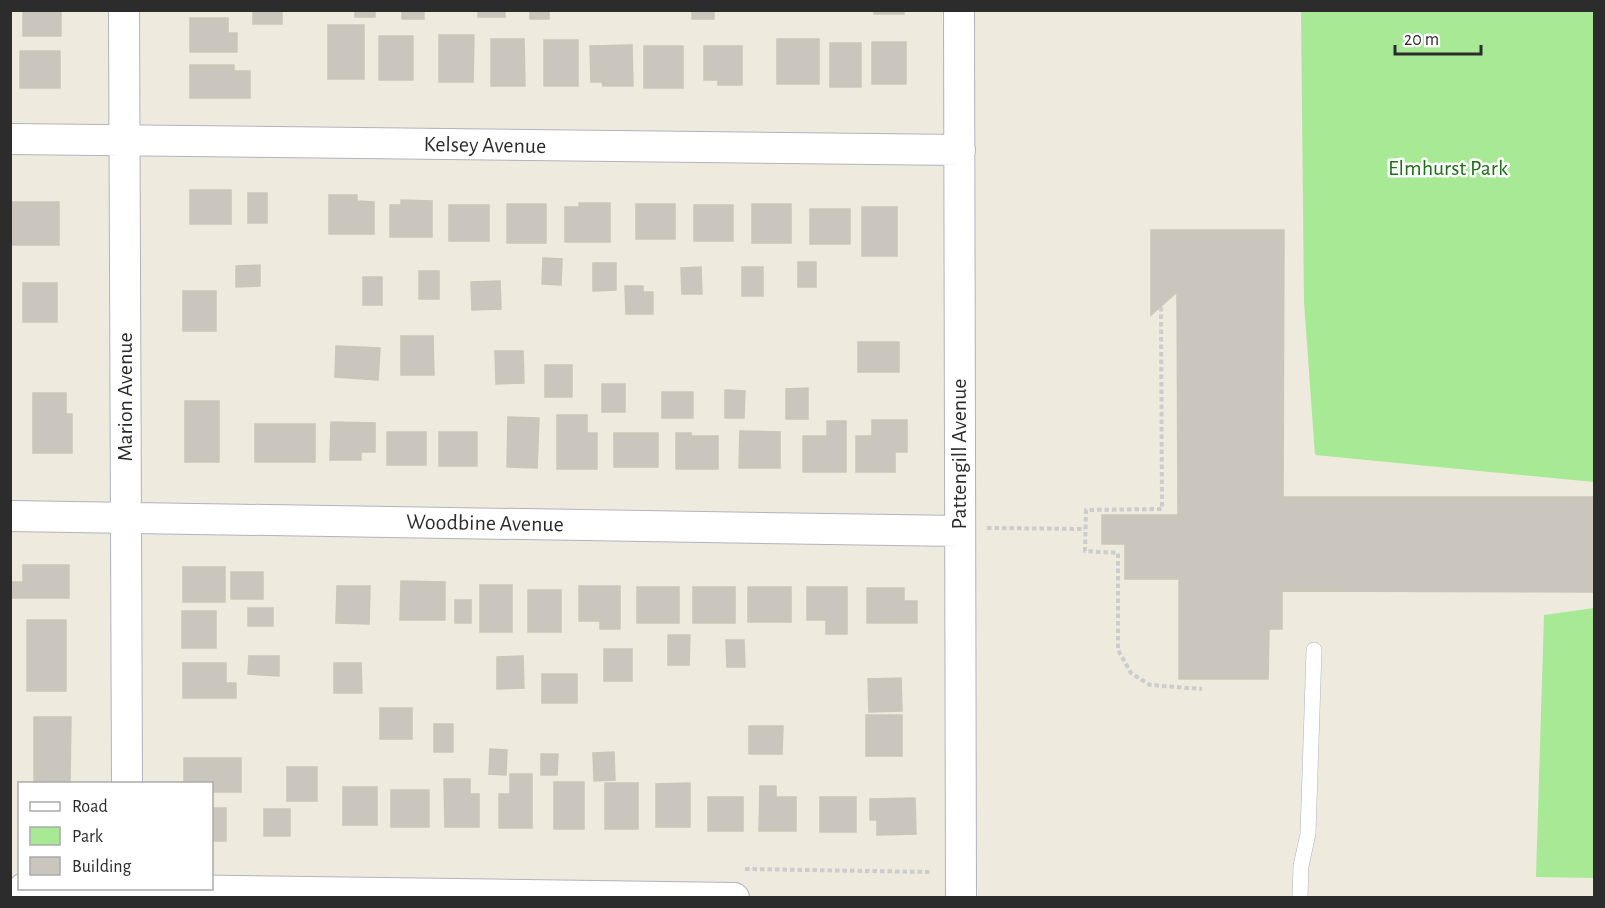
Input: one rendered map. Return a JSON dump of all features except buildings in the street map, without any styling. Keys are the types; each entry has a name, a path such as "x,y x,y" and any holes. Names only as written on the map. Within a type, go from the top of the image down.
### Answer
{"street":[{"name":"Marion Avenue","path":"124,10 127,782"},
{"name":"Pattengill Avenue","path":"959,10 960,150 973,529 961,897"},
{"name":"Kelsey Avenue","path":"10,139 960,150"},
{"name":"Woodbine Avenue","path":"10,516 973,529"},
{"path":"203,890 734,897"}],"lane":[{"path":"1300,897 1301,866 1308,834 1314,650"}],"path":[{"path":"1161,307 1162,509 1086,510 1085,551 1118,553 1118,650 1131,673 1150,685 1202,689"},
{"path":"973,529 1086,529"}],"green space":[{"name":"Elmhurst Park","path":"1301,11 1594,11 1594,482 1315,455 1304,302"},
{"path":"1594,608 1594,878 1536,877 1544,615"}]}
